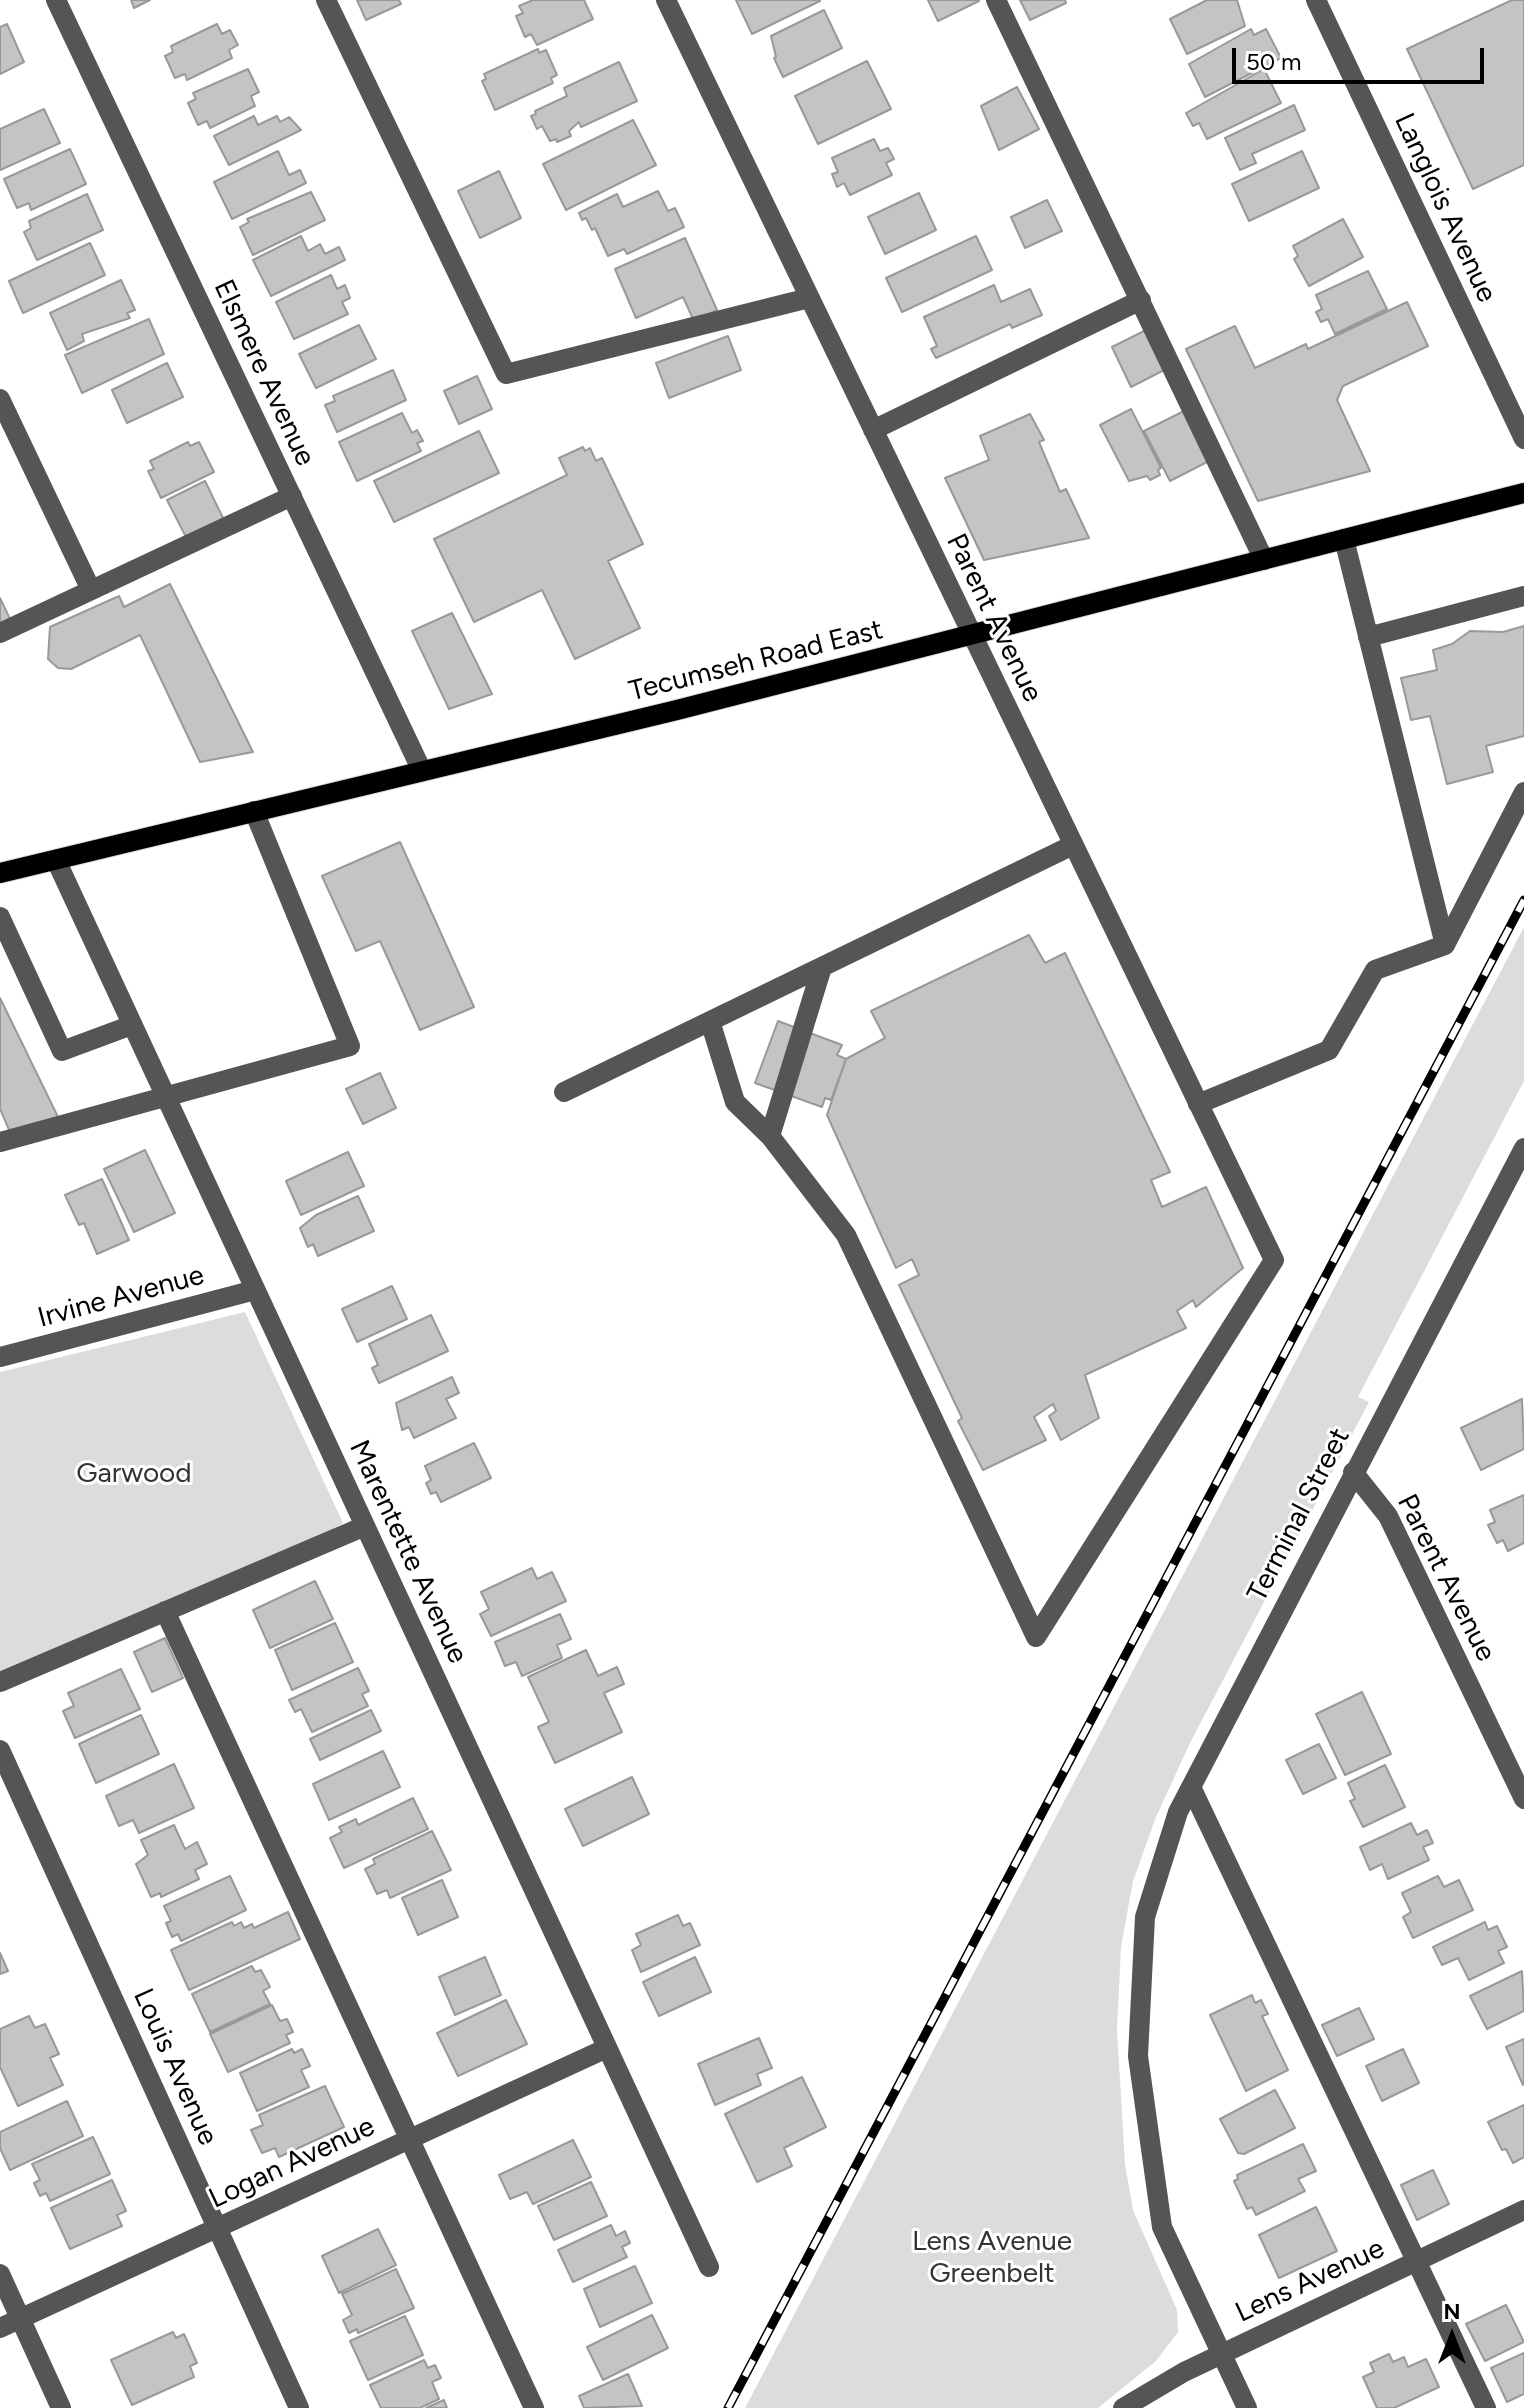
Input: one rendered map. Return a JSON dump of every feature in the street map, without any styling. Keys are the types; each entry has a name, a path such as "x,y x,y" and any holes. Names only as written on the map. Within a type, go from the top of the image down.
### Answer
{"main road":[{"name":"Tecumseh Road East","path":"0,873 971,635 1524,493"}],"street":[{"name":"Elsmere Avenue","path":"56,0 422,771"},
{"path":"326,0 506,374 809,298"},
{"name":"Parent Avenue","path":"666,0 1274,1260 1036,1637 846,1235 770,1136"},
{"path":"996,0 1264,560"},
{"name":"Langlois Avenue","path":"1316,0 1524,439"},
{"path":"873,430 1141,300"},
{"path":"0,399 91,590"},
{"path":"0,633 292,496"},
{"path":"1344,539 1445,945"},
{"path":"1368,637 1524,596"},
{"path":"1198,1104 1329,1050 1375,970 1445,945 1524,792"},
{"path":"0,1142 166,1099 350,1046 254,811"},
{"path":"564,1092 1073,845"},
{"name":"Marentette Avenue","path":"56,860 709,2267"},
{"path":"0,917 62,1051 132,1025"},
{"path":"710,1021 735,1102 770,1136 822,967"},
{"name":"Terminal Street","path":"1221,2355 1162,2227 1138,2056 1145,1917 1178,1812 1524,1148"},
{"name":"Irvine Avenue","path":"0,1357 255,1290"},
{"name":"Parent Avenue","path":"1353,1472 1388,1516 1524,1799"},
{"path":"0,1682 365,1526"},
{"path":"165,1611 534,2408"},
{"name":"Louis Avenue","path":"0,1750 299,2408"},
{"path":"1191,1787 1486,2408"},
{"name":"Logan Avenue","path":"0,2328 607,2048"},
{"name":"Lens Avenue","path":"1123,2408 1184,2372 1524,2210"},
{"path":"0,2274 61,2408"},
{"path":"1221,2355 1247,2408"}],"green space":[{"name":"Lens Avenue Greenbelt","path":"1524,927 1524,1081 1358,1397 1369,1402 1190,1743 1156,1817 1133,1881 1121,1947 1117,2029 1125,2164 1133,2210 1177,2310 1178,2332 1156,2361 1098,2408 745,2408"},
{"name":"Garwood","path":"245,1312 343,1523 320,1537 0,1672 0,1372"}],"building":[{"path":"131,0 150,0 134,8"},
{"path":"357,0 399,0 401,4 366,20"},
{"path":"533,0 584,0 593,19 537,45 531,34 525,37 516,16 523,13 519,6"},
{"path":"736,0 820,0 820,1 752,34"},
{"path":"928,0 978,0 979,1 938,21"},
{"path":"1020,0 1065,0 1066,3 1030,20"},
{"path":"1207,0 1237,0 1245,26 1187,54 1170,19"},
{"path":"1512,0 1524,0 1524,165 1473,189 1407,49"},
{"path":"824,10 842,48 783,77 774,58 771,36"},
{"path":"7,24 24,62 0,74 0,27"},
{"path":"217,24 222,34 230,30 238,45 229,50 232,58 187,80 185,74 175,78 165,56 173,52 171,46"},
{"path":"1251,29 1254,35 1266,29 1281,58 1205,97 1189,64"},
{"path":"538,49 539,53 546,50 557,75 551,78 553,83 495,110 482,81 486,79 484,74"},
{"path":"867,61 891,109 818,144 795,96"},
{"path":"619,62 637,101 581,127 579,122 569,131 571,136 557,142 556,139 550,141 542,126 537,129 531,116 536,114 535,111 567,96 564,88"},
{"path":"248,69 259,92 251,96 255,106 210,128 207,121 198,125 188,103 196,99 193,93"},
{"path":"1264,69 1281,103 1207,139 1199,123 1193,126 1186,113"},
{"path":"1017,87 1039,129 999,150 981,106"},
{"path":"1294,105 1305,130 1252,154 1256,163 1240,170 1225,138"},
{"path":"44,109 60,143 0,170 0,129"},
{"path":"254,116 258,125 277,116 280,122 289,117 301,130 229,165 214,136"},
{"path":"633,120 656,165 566,210 543,164"},
{"path":"874,139 880,151 888,148 894,159 886,163 892,175 850,195 844,183 837,187 832,174 838,172 832,158"},
{"path":"70,149 86,184 31,210 29,203 17,208 4,179"},
{"path":"278,151 289,175 300,170 306,183 232,219 214,182"},
{"path":"1302,151 1319,188 1249,221 1232,184"},
{"path":"499,171 521,218 480,238 458,191"},
{"path":"658,191 668,211 675,208 684,227 627,254 624,249 608,256 595,228 592,230 586,218 582,220 579,213 617,194 623,207"},
{"path":"311,192 325,220 253,255 240,227 249,222 247,219"},
{"path":"919,193 936,230 885,254 868,217"},
{"path":"87,194 103,230 37,260 24,232 31,228 29,221"},
{"path":"1047,200 1062,231 1025,248 1011,217"},
{"path":"1343,219 1363,257 1309,286 1294,259 1298,256 1293,246"},
{"path":"301,236 308,251 320,244 325,254 339,247 345,260 271,296 253,260"},
{"path":"976,236 992,270 902,312 886,278"},
{"path":"685,238 717,310 694,321 683,297 636,318 615,269"},
{"path":"90,243 105,275 23,313 9,281"},
{"path":"1368,271 1387,309 1335,334 1328,319 1321,322 1316,312 1322,309 1316,295"},
{"path":"331,275 337,289 345,285 350,298 342,302 348,314 294,339 276,302"},
{"path":"121,280 135,310 127,313 130,318 82,334 84,341 67,350 50,313"},
{"path":"994,285 1001,302 1030,289 1042,315 1012,328 1010,324 936,358 931,349 937,346 924,317"},
{"path":"1407,302 1428,346 1343,386 1337,400 1370,471 1258,501 1186,349 1235,326 1255,368 1306,344 1308,349"},
{"path":"149,319 164,354 82,393 65,355"},
{"path":"359,325 376,359 316,388 299,354"},
{"path":"1150,328 1170,367 1131,387 1112,347"},
{"path":"728,336 741,370 669,398 656,363"},
{"path":"167,363 183,397 127,423 112,390"},
{"path":"393,370 406,400 337,432 325,405 335,401 333,396"},
{"path":"477,376 492,409 459,424 444,391"},
{"path":"1131,409 1161,468 1158,470 1160,475 1150,480 1147,476 1129,481 1100,425"},
{"path":"1184,411 1209,461 1170,481 1144,431"},
{"path":"402,413 412,433 417,430 423,441 417,443 421,451 357,481 339,442"},
{"path":"1030,414 1044,440 1039,442 1060,492 1066,489 1089,538 984,560 945,478 989,460 980,436"},
{"path":"479,431 499,473 394,522 374,481"},
{"path":"188,442 190,446 199,442 214,472 161,498 148,471 154,469 150,461"},
{"path":"583,447 585,451 590,448 596,461 602,458 643,544 608,561 640,628 575,659 542,590 474,622 434,539 567,475 559,458"},
{"path":"205,481 224,520 187,539 167,500"},
{"path":"170,584 253,752 200,762 140,635 71,669 58,668 48,659 50,627 119,596 124,607"},
{"path":"0,598 11,621 0,627"},
{"path":"452,613 492,694 449,709 412,631"},
{"path":"1524,626 1524,736 1486,746 1493,772 1447,784 1430,716 1411,720 1401,678 1437,670 1433,650 1452,644 1470,631 1503,632"},
{"path":"400,842 474,1007 420,1030 380,941 356,951 322,876"},
{"path":"1029,935 1045,963 1065,953 1170,1172 1151,1180 1162,1207 1206,1187 1243,1268 1196,1307 1193,1300 1177,1311 1186,1328 1085,1375 1099,1418 1061,1440 1049,1416 1056,1411 1053,1404 1034,1417 1046,1440 983,1470 958,1421 962,1418 899,1285 919,1275 912,1259 896,1268 827,1115 846,1059 885,1038 871,1011"},
{"path":"0,998 59,1119 10,1132 0,1109"},
{"path":"778,1021 842,1045 837,1055 846,1059 831,1100 825,1098 822,1107 755,1083"},
{"path":"380,1073 396,1108 363,1124 346,1089"},
{"path":"145,1150 175,1213 134,1232 104,1169"},
{"path":"348,1152 364,1186 301,1215 286,1181"},
{"path":"102,1179 129,1240 97,1254 84,1223 79,1225 65,1195"},
{"path":"358,1196 374,1231 318,1256 313,1244 308,1247 300,1228 316,1215"},
{"path":"392,1286 407,1319 357,1342 342,1309"},
{"path":"431,1315 448,1351 379,1383 372,1368 378,1365 369,1344"},
{"path":"452,1377 459,1393 446,1399 456,1418 414,1438 409,1427 402,1430 396,1403"},
{"path":"1522,1399 1524,1449 1481,1470 1461,1428"},
{"path":"474,1443 491,1478 441,1502 436,1492 431,1494 426,1483 431,1480 425,1466"},
{"path":"1524,1495 1524,1543 1508,1551 1503,1540 1497,1543 1488,1525 1495,1522 1490,1510"},
{"path":"532,1568 537,1579 552,1572 566,1601 491,1636 480,1614 489,1609 481,1592"},
{"path":"315,1581 333,1619 270,1648 253,1610"},
{"path":"560,1614 571,1639 557,1645 562,1658 522,1676 516,1662 505,1666 495,1642"},
{"path":"335,1623 353,1662 292,1690 275,1650"},
{"path":"165,1638 183,1678 152,1692 134,1652"},
{"path":"586,1650 598,1676 617,1667 624,1684 604,1693 622,1732 555,1763 538,1727 549,1722 528,1677"},
{"path":"358,1668 369,1691 362,1694 368,1706 312,1732 301,1709 295,1712 289,1700"},
{"path":"121,1669 140,1709 75,1738 63,1711 74,1706 68,1693"},
{"path":"1362,1692 1391,1754 1345,1775 1316,1714"},
{"path":"371,1710 381,1731 320,1760 310,1739"},
{"path":"141,1715 159,1754 96,1783 79,1744"},
{"path":"1319,1744 1336,1778 1303,1794 1286,1760"},
{"path":"383,1751 400,1787 329,1820 313,1784"},
{"path":"174,1764 194,1808 139,1833 133,1820 119,1826 106,1796"},
{"path":"1385,1765 1405,1807 1363,1827 1350,1801 1355,1799 1348,1783"},
{"path":"632,1777 649,1814 583,1846 565,1809"},
{"path":"413,1798 428,1829 344,1868 330,1838 342,1832 339,1827 356,1819 358,1825"},
{"path":"1411,1823 1417,1835 1427,1830 1433,1843 1423,1847 1429,1860 1388,1879 1382,1864 1370,1870 1360,1847"},
{"path":"174,1825 185,1849 197,1842 207,1864 195,1870 199,1879 161,1897 160,1893 151,1897 136,1864 148,1855 141,1840"},
{"path":"432,1831 451,1870 390,1898 387,1890 377,1894 365,1869 375,1864 373,1859"},
{"path":"230,1876 246,1910 181,1941 178,1934 172,1937 166,1923 171,1921 164,1906"},
{"path":"1438,1876 1444,1887 1459,1880 1473,1910 1413,1938 1403,1917 1411,1912 1402,1893"},
{"path":"442,1880 458,1917 418,1935 402,1898"},
{"path":"288,1912 300,1939 189,1990 171,1950 232,1922 234,1926 241,1922 244,1928 252,1924 254,1928"},
{"path":"678,1915 683,1926 690,1923 700,1945 641,1972 632,1950 641,1945 636,1934"},
{"path":"1485,1922 1488,1930 1497,1926 1507,1947 1498,1951 1504,1963 1469,1980 1458,1958 1442,1965 1433,1947"},
{"path":"0,1953 8,1971 0,1974"},
{"path":"485,1957 501,1995 455,2015 439,1977"},
{"path":"695,1957 711,1992 659,2016 643,1982"},
{"path":"252,1966 255,1972 261,1970 270,1987 263,1991 270,2004 210,2032 192,1994"},
{"path":"1522,1971 1524,2011 1487,2029 1470,1996"},
{"path":"1252,1995 1255,2003 1261,2000 1268,2014 1262,2016 1288,2070 1246,2091 1210,2015"},
{"path":"506,2000 527,2044 458,2076 437,2033"},
{"path":"272,2005 280,2021 287,2019 293,2032 286,2035 290,2043 228,2072 210,2034"},
{"path":"1359,2008 1374,2039 1337,2056 1322,2025"},
{"path":"29,2016 35,2028 45,2024 59,2054 50,2058 63,2085 18,2106 0,2067 0,2029"},
{"path":"759,2038 772,2068 757,2074 761,2085 715,2105 698,2064"},
{"path":"1524,2039 1524,2084 1523,2085 1506,2047"},
{"path":"292,2049 294,2053 302,2049 310,2066 301,2070 309,2087 257,2111 240,2073"},
{"path":"1403,2049 1419,2083 1382,2101 1366,2066"},
{"path":"802,2077 826,2127 784,2148 792,2166 757,2182 725,2114"},
{"path":"325,2086 344,2127 279,2157 275,2148 262,2153 251,2130 263,2125 259,2115"},
{"path":"1275,2090 1295,2128 1244,2154 1238,2153 1220,2119"},
{"path":"67,2101 83,2136 10,2170 0,2148 0,2132"},
{"path":"1524,2105 1524,2157 1513,2163 1506,2149 1502,2150 1488,2122"},
{"path":"93,2137 110,2174 50,2201 46,2193 40,2196 34,2183 40,2180 32,2164"},
{"path":"573,2140 591,2177 533,2204 527,2192 510,2199 499,2175"},
{"path":"1303,2144 1316,2171 1298,2179 1305,2191 1256,2215 1252,2207 1247,2209 1234,2181 1238,2179 1237,2175"},
{"path":"1433,2170 1449,2204 1417,2220 1401,2185"},
{"path":"112,2180 126,2211 117,2215 122,2226 70,2249 51,2208"},
{"path":"591,2182 607,2216 554,2240 538,2206"},
{"path":"1316,2207 1337,2251 1279,2278 1259,2235"},
{"path":"611,2225 616,2236 625,2231 630,2243 622,2247 627,2257 573,2282 558,2250"},
{"path":"378,2229 396,2265 339,2293 322,2256"},
{"path":"635,2266 652,2303 600,2327 584,2289"},
{"path":"396,2269 414,2308 358,2333 357,2329 349,2333 343,2320 352,2315 342,2294"},
{"path":"1506,2305 1524,2342 1485,2361 1466,2324"},
{"path":"652,2315 668,2348 603,2380 587,2347"},
{"path":"405,2316 423,2355 368,2380 350,2341"},
{"path":"173,2332 176,2338 184,2334 197,2363 190,2366 194,2377 132,2405 111,2360"},
{"path":"1524,2353 1524,2394 1507,2402 1491,2368"},
{"path":"1389,2354 1393,2362 1404,2357 1408,2367 1426,2359 1439,2387 1394,2408 1377,2408 1363,2377 1374,2372 1370,2363"},
{"path":"424,2360 428,2368 435,2365 441,2378 432,2382 439,2399 420,2408 381,2408 370,2385"},
{"path":"628,2374 642,2406 584,2408 579,2396"},
{"path":"444,2400 447,2408 426,2408"}],"railway":[{"path":"728,2408 1524,900"}]}
